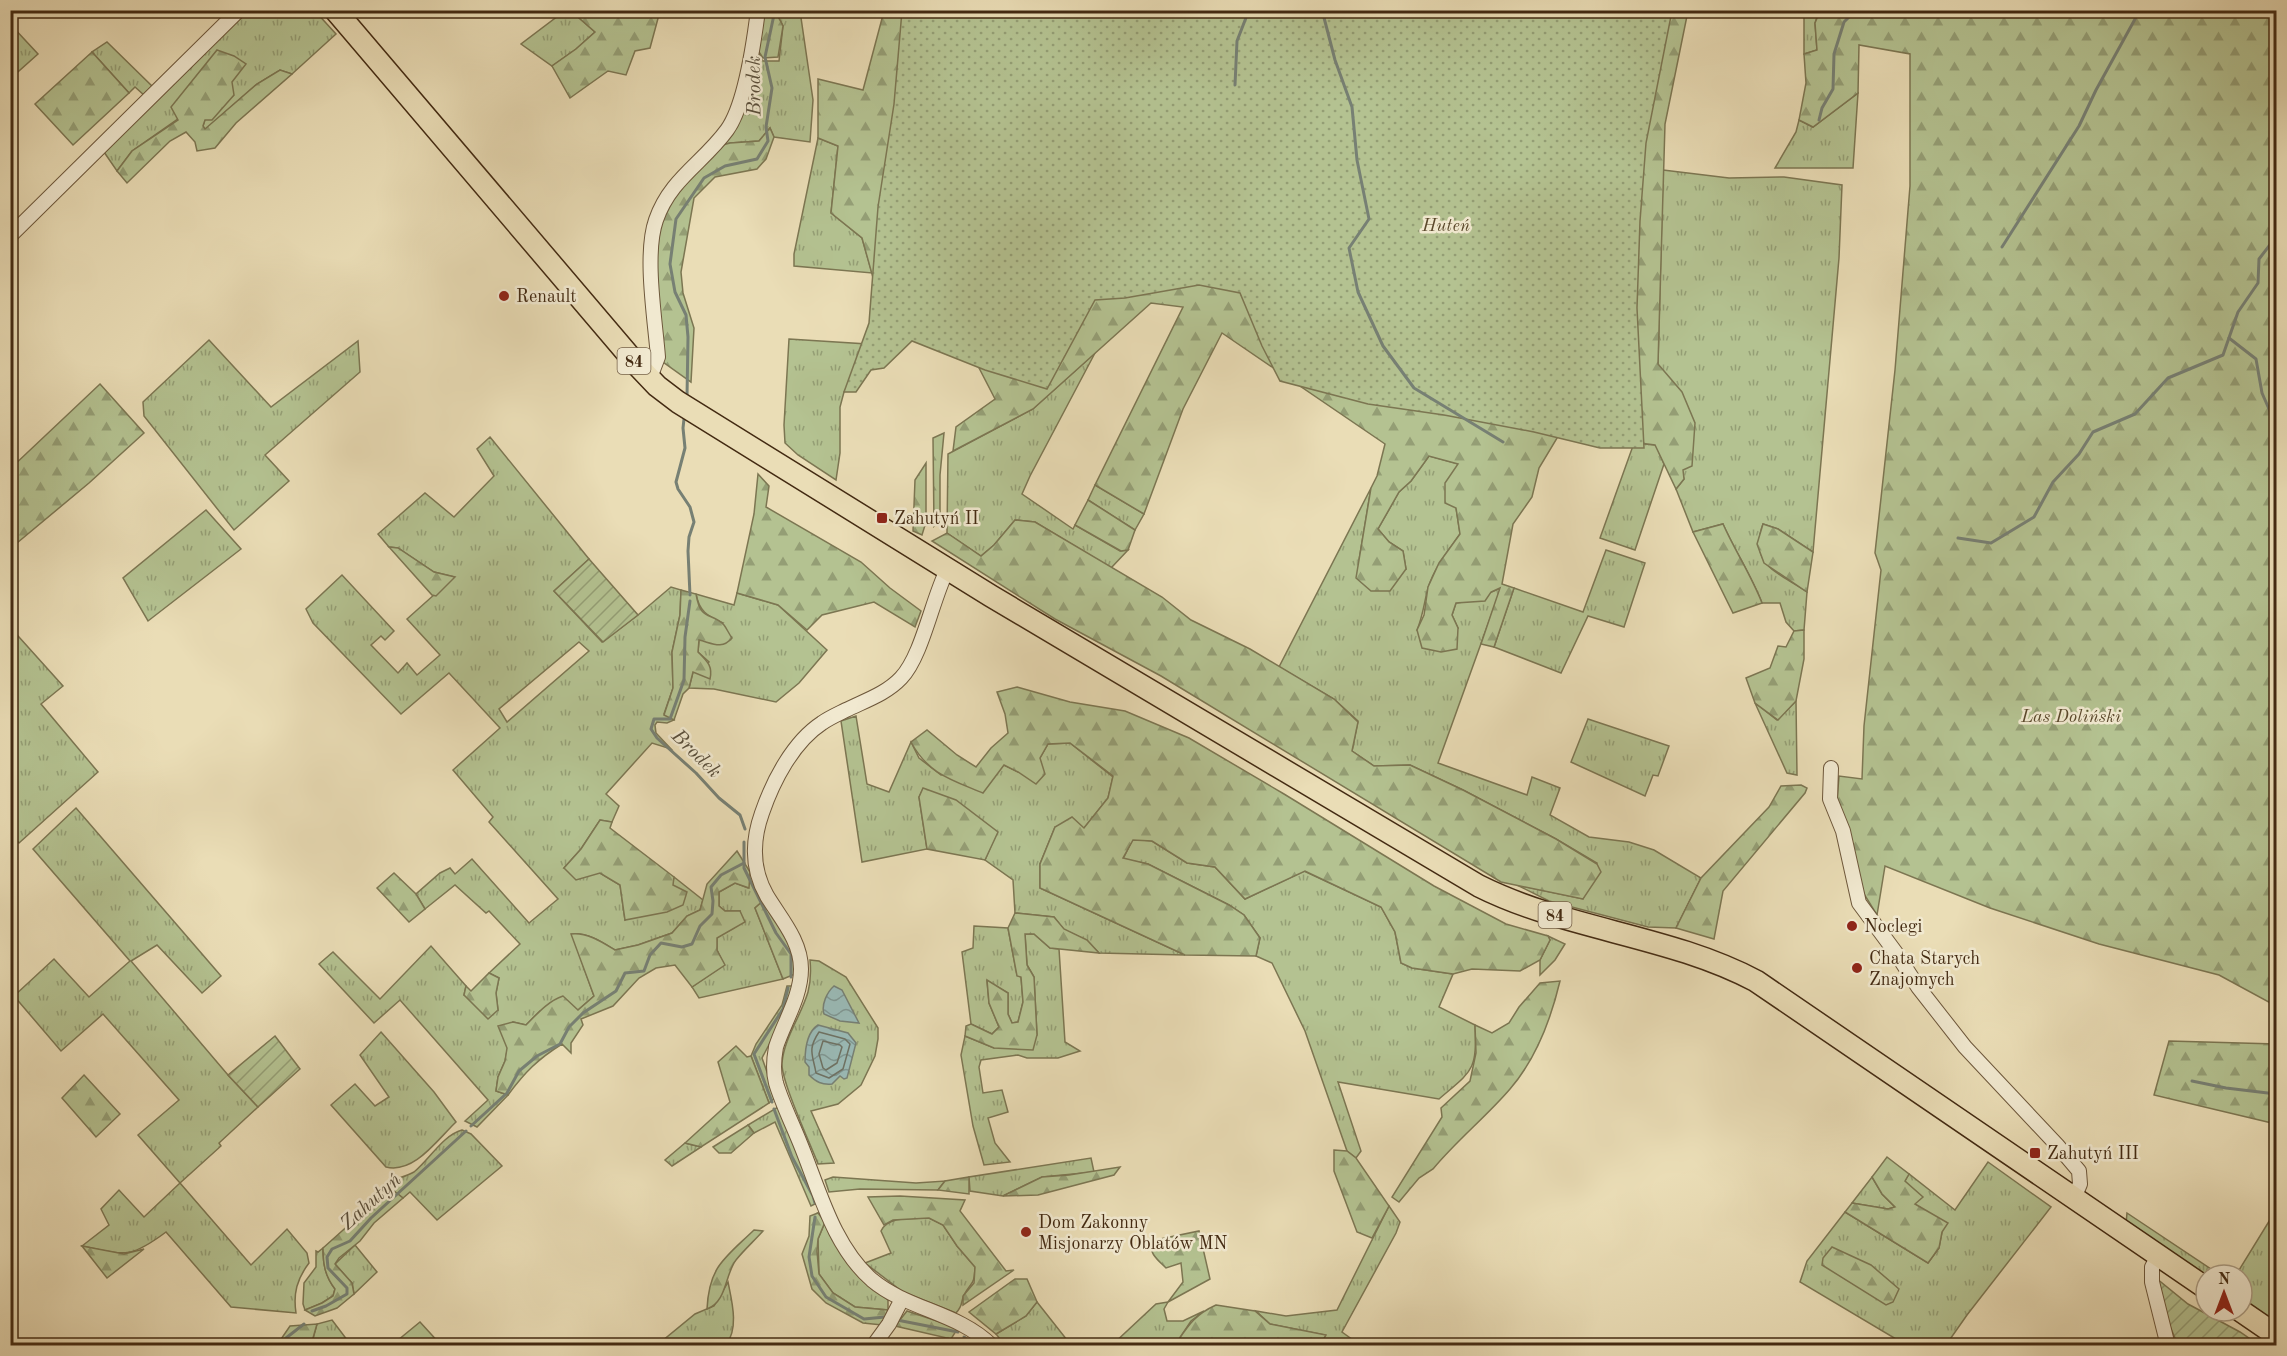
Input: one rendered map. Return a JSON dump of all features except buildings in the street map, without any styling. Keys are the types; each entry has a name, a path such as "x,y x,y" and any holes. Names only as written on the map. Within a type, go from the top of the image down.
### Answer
{"main road":[{"name":"84","path":"335,10 648,377 687,408 947,570 1485,889 1539,911 1703,957 1749,978 1782,998 2194,1280"},
{"path":"2254,1320 2277,1335"}],"street":[{"path":"10,236 239,10"},
{"path":"648,377 658,357 651,263 651,243 656,221 665,198 678,180 728,128 744,83 758,10"},
{"path":"947,570 912,662 902,677 891,687 821,723 804,738 778,779 762,812 755,846 758,877 766,895 788,928 798,949 801,965 798,991 774,1055 776,1082 834,1227 860,1268 873,1281 902,1299 969,1326 992,1346"},
{"path":"1831,768 1830,799 1843,831 1850,858 1851,878 1859,903 1918,987 1965,1047 2057,1144 2079,1171 2080,1184 2074,1198"},
{"path":"2158,1256 2151,1274 2168,1346"},
{"path":"873,1346 889,1324 902,1299"}],"green space":[{"path":"246,11 315,11 336,34 292,74 280,70 257,84 205,130 203,126 205,119 234,95 178,119 132,151 117,171 104,152"},
{"path":"571,11 595,32 552,66 521,44 562,13"},
{"path":"571,11 660,11 650,48 635,51 626,75 608,71 570,98 552,66 595,32"},
{"path":"761,11 775,11 783,26 778,57 763,58 755,46"},
{"path":"775,11 800,11 813,100 810,142 774,137 770,128 759,141 719,146 755,46 763,61 779,61 783,26"},
{"name":"Huteń","path":"884,11 1688,11 1665,124 1658,364 1682,392 1695,423 1692,466 1683,470 1684,479 1676,489 1655,445 1560,433 1539,468 1532,497 1513,524 1502,584 1514,588 1494,647 1481,644 1500,588 1491,592 1485,601 1456,603 1452,615 1458,628 1457,649 1441,652 1422,648 1417,630 1424,615 1428,587 1439,563 1460,534 1456,508 1445,503 1445,483 1458,464 1429,456 1411,481 1399,492 1378,529 1389,542 1403,551 1406,569 1390,591 1371,591 1356,578 1371,488 1377,476 1385,444 1222,333 1183,409 1144,514 1095,485 1183,307 1151,303 1033,409 953,451 956,427 995,399 978,366 880,303 862,238 831,213 838,146 818,138 818,79 863,90"},
{"name":"Huteń","path":"902,11 1672,11 1646,143 1640,221 1637,308 1644,448 1600,448 1534,432 1368,404 1280,381 1262,346 1240,293 1199,285 1125,298 1095,300 1047,389 985,370 912,341 884,368 871,370 856,392 844,392 869,323 878,207 894,104"},
{"path":"1804,11 1819,11 1815,23 1817,50 1804,54"},
{"name":"Las Doliński","path":"1820,11 2276,11 2276,1006 2219,975 2099,944 1990,908 1885,866 1877,915 1864,894 1837,802 1839,776 1862,779 1864,726 1881,570 1875,553 1895,370 1910,186 1910,54 1859,45 1858,93 1813,127 1799,120 1806,83 1804,54 1817,50 1815,23"},
{"path":"12,26 38,54 11,78 10,27"},
{"path":"107,42 154,88 145,96 135,87 129,93 92,52"},
{"path":"217,50 234,56 246,64 232,82 234,95 212,120 205,120 203,126 205,129 257,84 280,70 292,74 236,123 215,148 197,151 195,142 186,132 170,141 127,183 117,171 132,151 178,120 171,107"},
{"path":"92,52 129,93 73,145 35,104"},
{"path":"1858,93 1853,168 1775,168 1796,132 1799,120 1813,127"},
{"path":"770,128 774,137 766,159 757,169 715,177 694,198 681,272 683,293 694,328 691,382 663,362 654,250 667,203 719,146 759,141"},
{"path":"818,138 838,146 831,213 862,238 872,273 794,266 794,254"},
{"path":"1663,170 1729,178 1784,177 1842,185 1839,258 1813,552 1778,529 1763,524 1759,538 1759,549 1768,566 1807,592 1804,630 1794,631 1786,622 1780,603 1762,603 1723,524 1693,532 1676,489 1684,479 1658,364"},
{"path":"789,339 867,344 862,360 844,392 840,407 840,453 836,480 798,455 785,443"},
{"path":"209,340 271,407 358,341 360,372 265,455 289,481 234,530 144,416 143,402"},
{"path":"1095,353 1022,494 1073,529 1075,525 1120,551 1128,550 1111,568 1035,522 1015,520 994,545 981,556 947,533 948,454 1033,409"},
{"path":"100,384 144,433 89,483 11,548 11,468"},
{"path":"944,433 940,475 940,518 934,526 933,438"},
{"path":"490,437 589,559 554,591 602,642 671,587 681,590 680,615 672,652 673,688 664,714 674,720 667,723 657,722 655,725 656,733 671,749 652,743 606,794 619,806 612,822 600,820 581,849 564,868 600,873 620,885 625,920 672,885 674,877 703,900 700,910 687,916 672,933 638,945 615,950 589,936 572,934 594,996 578,1010 540,1011 526,1025 513,1022 496,1091 508,1095 477,1127 465,1121 488,1100 400,1000 374,1023 319,964 333,952 380,999 431,946 466,986 464,995 498,1010 496,993 499,978 489,973 520,944 489,911 486,913 455,885 425,909 416,894 440,873 450,868 455,874 472,859 529,923 558,899 489,822 493,817 453,770 500,728 449,673 401,714 313,623 306,609 342,575 394,631 385,640 381,636 371,645 398,673 407,663 417,675 440,655 407,619 454,577 434,572 398,548 389,547 378,534 425,493 454,517 494,476 477,449","holes":["579,642 589,651 507,722 499,709"]},
{"path":"1634,443 1656,445 1664,464 1635,550 1600,538"},
{"path":"1429,456 1459,464 1456,508 1460,534 1434,574 1417,630 1458,628 1452,615 1456,603 1470,601 1501,588 1438,763 1527,795 1532,777 1560,788 1550,815 1589,837 1629,842 1654,850 1701,878 1676,928 1648,927 1549,901 1517,885 1583,899 1597,863 1463,790 1410,765 1374,766 1352,751 1358,721 1334,699 1279,667 1371,488 1359,560 1406,569 1403,551 1389,542 1378,529 1399,492 1411,481"},
{"path":"926,463 926,522 922,535 913,531 915,480"},
{"path":"758,474 769,486 766,507 861,562 921,611 915,627 874,602 822,615 807,630 778,605 737,593 754,514"},
{"path":"1095,485 1144,514 1135,530 1088,500"},
{"path":"1088,500 1135,530 1128,550 1121,551 1075,525"},
{"path":"206,510 241,549 148,621 123,578"},
{"path":"1015,520 1035,522 1162,597 1191,620 1250,649 1334,699 1358,722 1352,751 1374,766 1410,765 1556,839 1597,864 1601,872 1583,899 1501,882 1161,676 1055,619 932,541 947,533 981,556 994,545"},
{"path":"1723,524 1762,603 1733,613 1693,532"},
{"path":"1763,524 1778,529 1813,552 1807,592 1764,563 1757,544"},
{"path":"389,547 398,548 434,572 455,577 436,596 432,595"},
{"path":"1606,550 1645,563 1624,627 1588,616 1561,673 1494,647 1514,588 1583,612"},
{"path":"589,559 638,615 603,642 554,591"},
{"path":"681,590 696,594 704,613 724,625 732,638 721,645 699,640 698,652 710,667 710,679 693,672 689,688 683,694 674,720 664,715 673,688 672,652 680,615"},
{"path":"737,593 778,605 827,650 799,683 776,702 714,689 689,688 693,672 709,662 698,652 699,640 723,623 705,612 699,605 696,594 734,605"},
{"path":"10,627 63,686 41,704 98,772 19,843 10,833"},
{"path":"1804,630 1804,659 1796,701 1778,720 1755,703 1746,678 1770,668 1778,646 1786,647 1794,631"},
{"path":"1017,687 1070,702 1125,711 1189,738 1434,886 1506,924 1548,936 1550,940 1540,960 1520,971 1472,969 1453,974 1412,968 1401,963 1395,932 1381,907 1305,871 1245,899 1215,867 1187,863 1152,841 1133,840 1123,858 1148,864 1244,915 1260,938 1256,956 1185,955 1040,888 1040,864 1055,827 1072,817 1084,828 1108,798 1113,776 1070,743 1048,744 1040,758 1045,774 1036,784 1004,765 983,793 951,780 933,769 911,742 927,730 957,755 976,767 991,748 1008,733 1005,714 997,692"},
{"path":"1796,701 1797,775 1787,773 1755,703 1777,720"},
{"path":"856,716 867,784 889,792 911,742 919,758 941,775 1004,765 1018,772 1040,758 1048,744 1070,743 1113,777 1108,798 1084,828 1055,827 1040,864 1040,888 1185,955 1099,953 1087,940 1064,930 1054,917 1015,913 1013,880 985,860 997,832 923,789 919,797 927,849 862,862 841,721"},
{"path":"1588,719 1669,746 1658,776 1653,775 1645,796 1571,762"},
{"path":"1801,785 1807,788 1805,793 1723,891 1714,939 1676,928 1701,878 1769,807 1781,786"},
{"path":"923,788 956,800 998,832 985,860 927,849 919,797"},
{"path":"76,808 221,976 202,993 157,945 131,961 258,1107 219,1143 221,1146 180,1183 138,1135 179,1100 103,1014 61,1051 14,996 54,959 89,997 130,961 33,849"},
{"path":"600,820 612,822 610,828 674,877 673,885 687,892 683,905 667,912 625,920 620,885 600,873 576,880 564,868 581,849"},
{"path":"1133,839 1152,841 1187,863 1215,867 1245,899 1304,871 1381,907 1395,932 1401,963 1412,968 1453,974 1439,1007 1475,1025 1475,1052 1466,1075 1439,1099 1338,1082 1361,1151 1356,1158 1347,1151 1305,1031 1272,963 1256,956 1260,938 1244,915 1148,864 1123,859"},
{"path":"737,851 750,872 749,888 735,883 719,892 719,906 725,911 740,911 745,922 717,938 717,950 725,965 692,987 675,965 656,968 639,978 613,1006 581,1019 583,1025 571,1043 571,1053 562,1044 532,1066 508,1095 496,1091 507,1048 498,1026 513,1022 526,1025 548,1004 563,996 578,1010 594,996 571,934 589,936 615,950 672,933 687,916 700,910 707,884"},
{"path":"750,872 764,900 755,908 783,979 699,998 692,987 724,965 717,950 717,937 734,928 740,911 725,911 719,906 719,892 735,883 748,888"},
{"path":"394,873 416,894 425,909 409,922 377,888"},
{"path":"764,900 795,955 795,974 783,979 755,908"},
{"path":"1015,913 1054,917 1064,929 1087,940 1099,953 1050,948 1034,934 1025,934 1027,965 1034,977 1037,1035 1033,1050 994,1048 965,1036 966,1026 971,1024 992,1034 999,1027 989,1003 987,980 1008,993 1008,1014 1012,1023 1018,1022 1023,1002 1021,977 1017,976 1008,928"},
{"path":"974,926 1008,928 1017,975 1021,977 1023,1002 1018,1022 1012,1023 1008,1014 1008,993 987,981 989,1003 999,1027 992,1034 971,1024 962,952 973,948"},
{"path":"1025,934 1034,934 1050,948 1059,949 1065,1042 1080,1051 1058,1058 1027,1058 1018,1055 981,1060 979,1067 983,1093 1002,1090 1008,1112 988,1118 995,1143 1010,1162 984,1165 973,1126 961,1055 965,1036 994,1048 1037,1035 1034,977 1027,965"},
{"path":"1548,936 1565,944 1555,960 1540,975 1540,960 1550,940"},
{"path":"810,960 819,961 846,977 878,1028 875,1056 861,1085 838,1104 811,1111 834,1163 818,1164 783,1072 783,1054 808,992"},
{"path":"489,973 499,978 496,993 498,1010 488,1019 464,995 466,986 471,991"},
{"path":"1560,981 1541,1038 1528,1065 1519,1077 1501,1099 1433,1169 1419,1178 1399,1202 1392,1197 1442,1117 1441,1108 1470,1081 1476,1053 1475,1025 1492,1033 1509,1023 1519,1007 1540,983"},
{"path":"787,986 793,986 783,1018 762,1058 776,1097 769,1103 751,1056 756,1044 782,1005"},
{"path":"381,1032 434,1092 456,1122 415,1161 396,1168 386,1167 331,1105 355,1084 375,1106 389,1097 360,1055"},
{"path":"275,1036 300,1069 258,1107 228,1075"},
{"path":"2169,1041 2276,1044 2276,1124 2154,1095"},
{"path":"736,1046 747,1057 751,1056 769,1103 701,1147 685,1143 730,1102 718,1062"},
{"path":"84,1075 120,1114 96,1137 62,1098"},
{"path":"778,1107 819,1202 811,1206 775,1122 754,1133 748,1125"},
{"path":"748,1125 754,1133 731,1153 719,1153 713,1147"},
{"path":"462,1130 471,1134 502,1166 437,1220 410,1192 403,1198 390,1188 397,1181 396,1179 414,1172 442,1142"},
{"path":"685,1143 701,1147 672,1166 665,1160"},
{"path":"1334,1150 1347,1151 1356,1158 1389,1206 1372,1238 1357,1232 1334,1171"},
{"path":"1887,1157 1909,1174 1905,1181 1923,1197 1915,1204 1948,1223 1942,1232 1939,1248 1928,1263 1845,1212 1852,1203 1888,1209 1895,1207 1882,1194 1872,1177"},
{"path":"1091,1158 1094,1172 1042,1177 1003,1196 970,1191 969,1177"},
{"path":"1988,1162 2051,1207 1946,1345 1906,1345 1800,1282 1807,1261 1845,1212 1928,1263 1939,1248 1942,1232 1915,1204 1905,1181 1909,1174 1955,1210"},
{"path":"1120,1167 1114,1175 1038,1195 1003,1196 1042,1177"},
{"path":"833,1177 916,1183 945,1181 938,1190 860,1189 829,1192 825,1180"},
{"path":"969,1177 969,1194 938,1190 945,1181"},
{"path":"1872,1177 1882,1194 1895,1207 1888,1209 1852,1203"},
{"path":"180,1183 251,1265 287,1229 307,1253 309,1263 297,1286 296,1313 231,1307 166,1232 144,1247 127,1253 82,1246 109,1225 101,1209 119,1190 144,1217"},
{"path":"390,1188 403,1198 374,1223 360,1241 335,1264 352,1283 354,1294 337,1308 315,1316 305,1310 333,1296 335,1289 325,1270 323,1248"},
{"path":"900,1196 965,1200 960,1211 1006,1271 1014,1270 963,1305 963,1296 974,1283 975,1267 943,1225 929,1218 893,1220 884,1225 868,1197"},
{"path":"1389,1206 1400,1222 1396,1233 1342,1332 1360,1345 1320,1345 1325,1335 1270,1324 1256,1311 1286,1316 1337,1310"},
{"path":"2276,1210 2276,1325 2254,1310 2254,1263 2243,1263"},
{"path":"818,1213 823,1213 867,1283 888,1300 888,1310 855,1307 833,1293 819,1274 818,1239 825,1222"},
{"path":"818,1213 825,1222 818,1239 819,1274 833,1293 855,1307 888,1310 882,1325 863,1323 826,1303 812,1289 802,1254 809,1236 810,1216"},
{"path":"2127,1213 2202,1263 2194,1263 2194,1270 2126,1224"},
{"path":"929,1218 943,1225 975,1267 973,1281 956,1313 903,1292 865,1263 891,1253 881,1231 890,1222"},
{"path":"754,1230 763,1231 736,1260 722,1294 714,1305 707,1309 708,1294 715,1272 727,1256"},
{"path":"1199,1231 1210,1279 1168,1302 1183,1282 1181,1263 1166,1268 1153,1253 1151,1241"},
{"path":"355,1245 377,1272 354,1294 352,1283 335,1264"},
{"path":"82,1246 124,1254 144,1249 107,1278"},
{"path":"1832,1247 1871,1265 1899,1289 1893,1302 1886,1305 1822,1265 1823,1258"},
{"path":"323,1248 325,1270 335,1289 333,1296 305,1310 304,1283 316,1267 316,1251"},
{"path":"2156,1278 2194,1307 2194,1323 2223,1323 2259,1345 2178,1345 2169,1324"},
{"path":"1015,1279 1027,1279 1037,1302 1026,1316 996,1334 969,1312"},
{"path":"728,1282 733,1306 733,1323 726,1345 656,1346 695,1314 714,1306"},
{"path":"1037,1302 1071,1345 1005,1345 996,1334 1026,1316"},
{"path":"1168,1302 1164,1309 1167,1321 1183,1321 1204,1311 1191,1321 1175,1345 1111,1346 1156,1304"},
{"path":"1216,1305 1255,1311 1270,1324 1326,1335 1320,1345 1175,1345 1197,1317"},
{"path":"907,1311 958,1328 951,1339 895,1326"},
{"path":"332,1320 351,1345 311,1346 317,1324"},
{"path":"420,1322 441,1345 392,1345"},
{"path":"317,1324 311,1345 277,1345 290,1326"}],"water":[{"path":"834,986 842,990 859,1023 840,1021 824,1014 825,999"},
{"path":"818,1025 848,1033 856,1043 847,1078 840,1076 832,1084 822,1083 809,1075 809,1067 805,1062 809,1036"}],"waterway":[{"name":"Brodek","path":"687,397 686,315 675,292 670,264 676,219 704,178 725,166 757,159 768,141 766,127 772,88 765,57 775,10"},
{"path":"1235,85 1237,41 1249,10"},
{"path":"1322,10 1335,60 1352,107 1357,160 1369,219 1349,248 1358,292 1383,346 1414,388 1503,442"},
{"path":"1819,120 1822,108 1833,89 1834,54 1844,22 1856,10"},
{"path":"2002,247 2079,126 2140,10"},
{"path":"1958,538 1991,543 2034,517 2053,482 2079,454 2093,432 2135,414 2168,378 2223,355 2238,312 2258,283 2259,259 2276,237"},
{"path":"2229,338 2256,359 2262,393 2276,425"},
{"name":"Brodek","path":"684,419 685,448 676,482 690,507 694,522 689,537 688,551 690,595"},
{"name":"Brodek","path":"690,601 685,637 684,680 670,719 654,719 651,729 657,738 696,773 719,798 740,815 745,829"},
{"name":"Brodek","path":"744,842 744,868 776,933 791,954 791,977"},
{"name":"Zahutyń","path":"471,1126 507,1093 519,1071 537,1056 560,1044 569,1027 583,1013 616,991 625,973 644,971 650,955 661,943 682,947 692,944 700,926 712,914 711,887 721,875 744,863"},
{"name":"Brodek","path":"772,1102 754,1054 783,1009 788,988"},
{"path":"2192,1081 2276,1094"},
{"name":"Brodek","path":"774,1109 792,1157 815,1203"},
{"name":"Zahutyń","path":"312,1311 347,1294 347,1288 328,1268 327,1257 332,1249 350,1241 371,1218 466,1131"},
{"name":"Brodek","path":"815,1217 809,1257 812,1276 826,1297 864,1319 885,1317"},
{"name":"Brodek","path":"897,1320 958,1332"},
{"name":"Zahutyń","path":"281,1346 286,1338 304,1324"},
{"name":"Brodek","path":"964,1337 976,1346"}],"place":[{"name":"Renault","path":"504,296"},
{"name":"Zahutyń II","path":"882,518"},
{"name":"Noclegi","path":"1852,926"},
{"name":"Chata Starych Znajomych","path":"1857,968"},
{"name":"Zahutyń III","path":"2035,1153"},
{"name":"Dom Zakonny Misjonarzy Oblatów MN","path":"1026,1232"}]}
